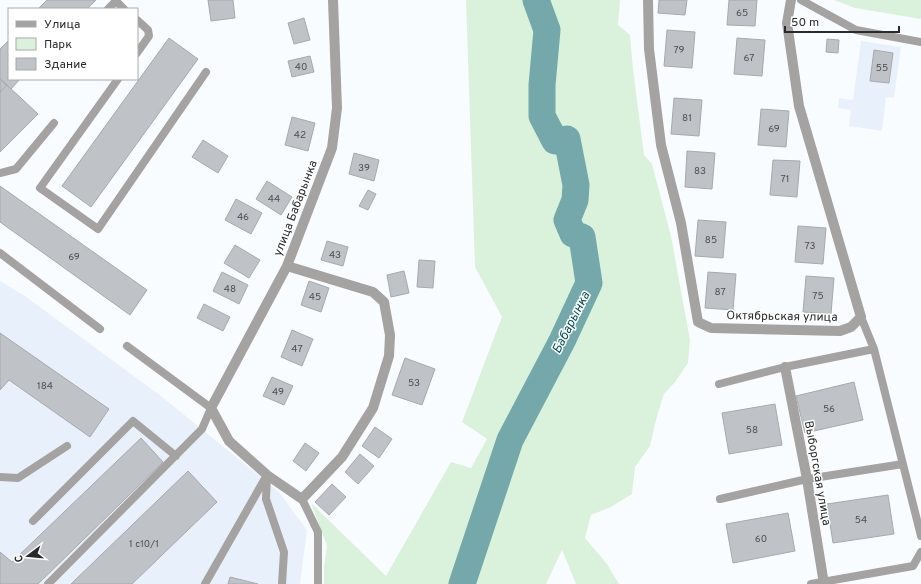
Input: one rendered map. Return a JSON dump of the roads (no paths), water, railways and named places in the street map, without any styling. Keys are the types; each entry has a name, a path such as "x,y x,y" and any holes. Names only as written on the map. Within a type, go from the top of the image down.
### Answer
{"street":[{"name":"улица Бабарынка","path":"211,408 287,266 332,148 337,108 333,0"},
{"name":"Октябрьская улица","path":"648,0 649,50 661,145 681,223 698,322 711,328 840,332 851,327 861,317"},
{"path":"790,0 787,23 799,106 861,317"},
{"path":"211,408 229,442 267,475 302,499 342,457 373,408 389,356 390,335 384,302 373,292 287,266"},
{"name":"Выборгская улица","path":"785,366 807,479 823,583"}],"lane":[{"path":"801,0 856,30 921,42"},
{"path":"138,21 148,30 149,36 138,52"},
{"path":"117,80 40,188 98,229 206,72"},
{"path":"0,173 16,169 54,123"},
{"path":"0,253 100,329"},
{"path":"861,317 874,349 921,536"},
{"path":"48,584 202,429 211,408 127,346"},
{"path":"719,384 785,366 874,349"},
{"path":"33,521 133,421 176,456"},
{"path":"0,477 18,478 67,446"},
{"path":"720,499 807,479 903,464"},
{"path":"205,584 267,475"},
{"path":"267,475 266,499 284,552 282,584"},
{"path":"302,499 318,532 318,584"},
{"path":"811,584 913,566 921,552"}],"waterway":[{"name":"Бабарынка","path":"462,584 510,440 562,341 589,283 582,237 573,234 567,220 575,200 576,185 567,139 555,141 542,116 542,85 547,30 536,0"}]}
